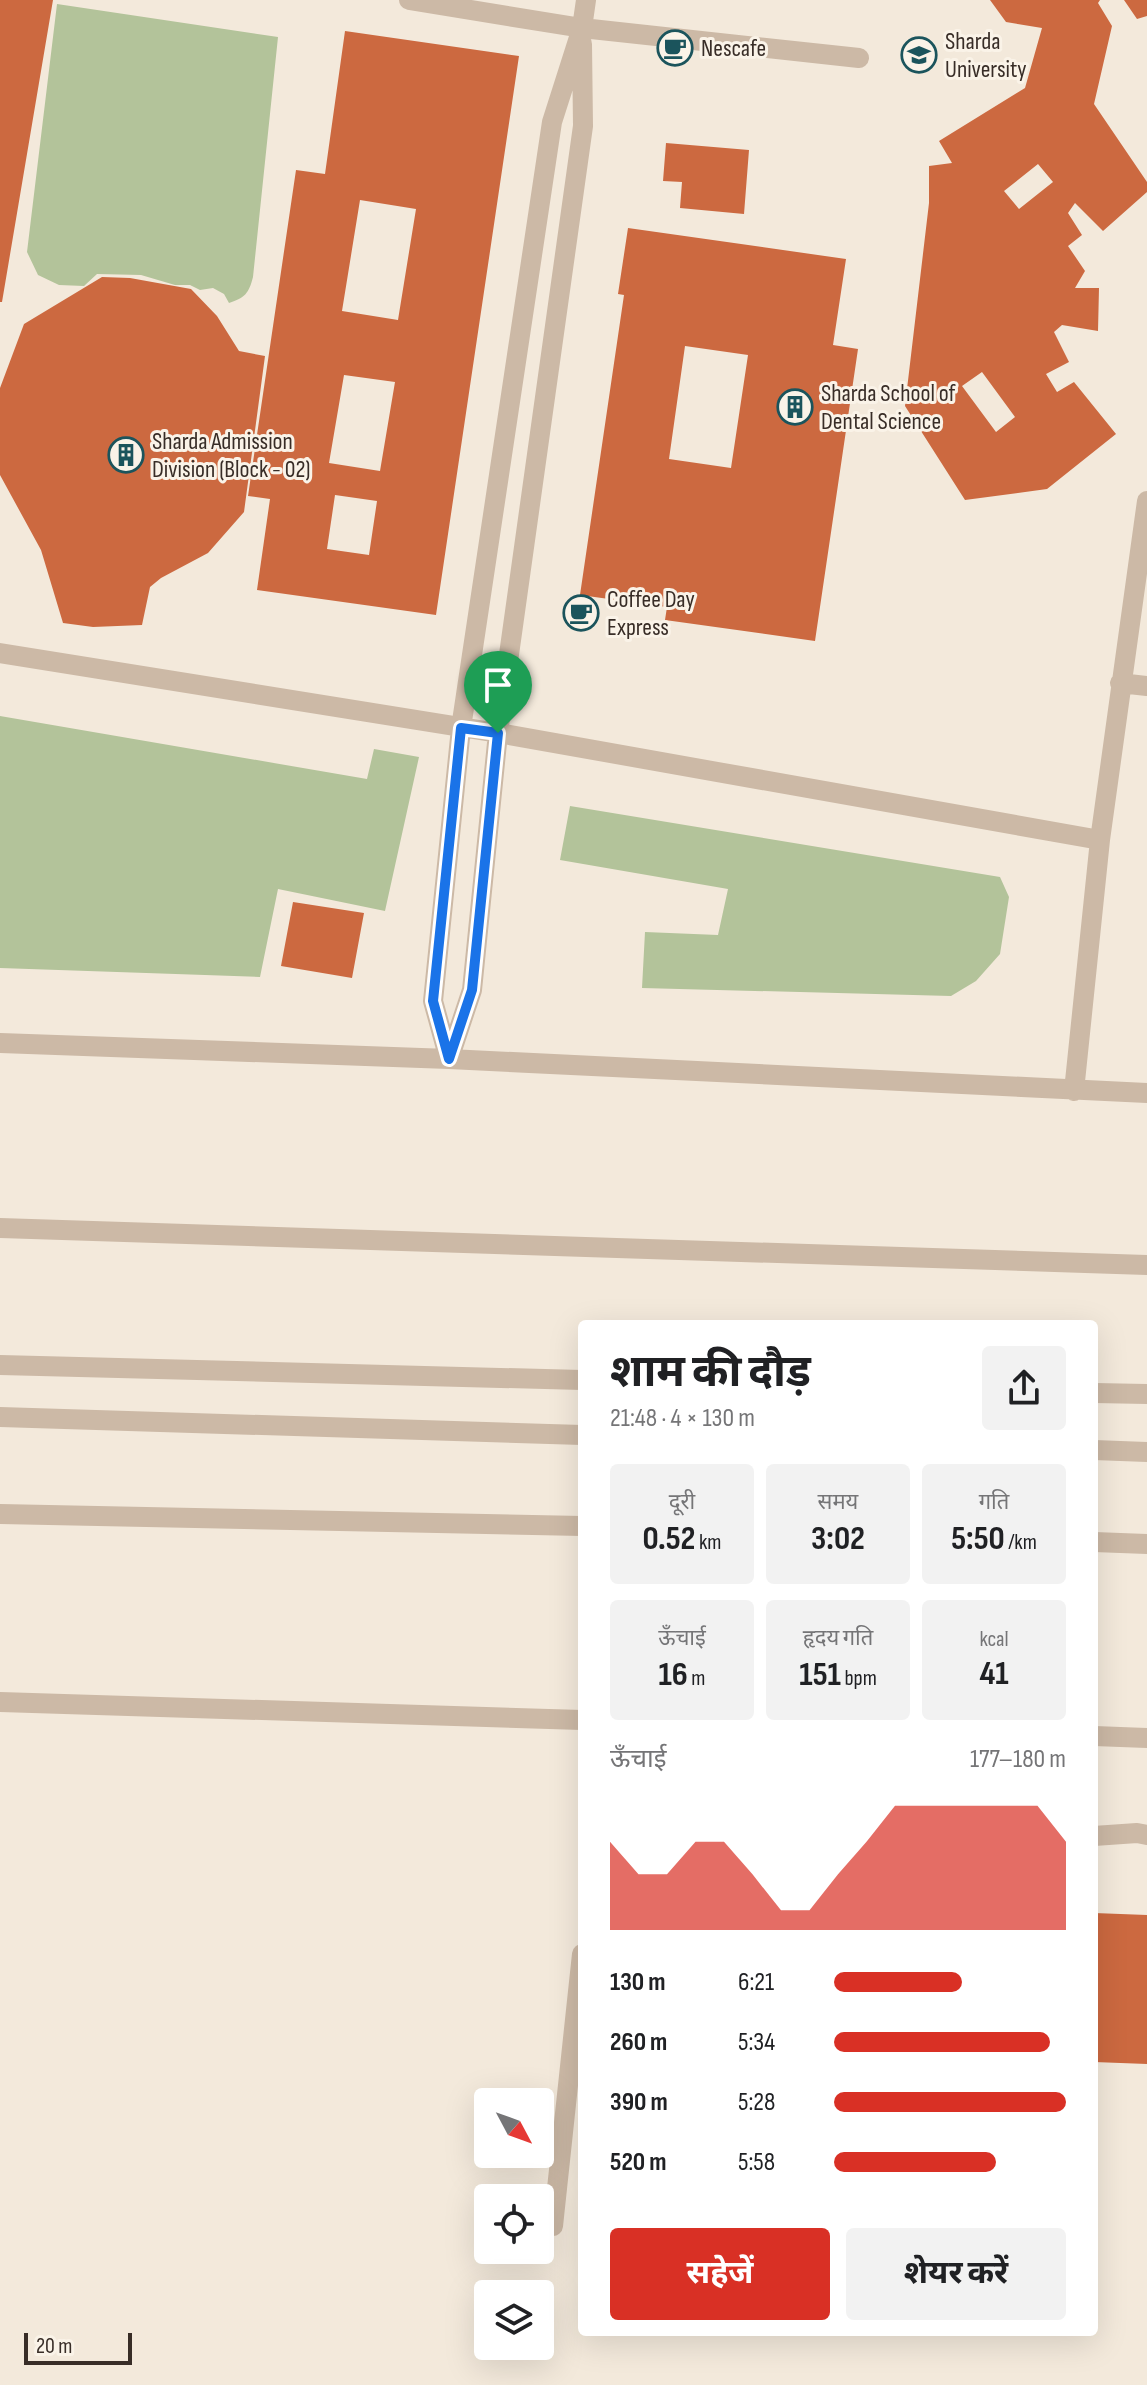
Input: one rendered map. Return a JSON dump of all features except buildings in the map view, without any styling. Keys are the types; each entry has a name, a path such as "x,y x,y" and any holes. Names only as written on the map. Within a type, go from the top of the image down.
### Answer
{"street":[{"path":"409,0 582,28 859,58"},
{"path":"449,1059 472,990 498,733 583,126 582,28 586,0"},
{"path":"449,1059 433,1001 461,728 552,122 582,28"},
{"path":"1074,1091 1100,840 1147,501"},
{"path":"0,653 498,733 1100,840"},
{"path":"1120,683 1147,686"},
{"path":"0,1043 449,1059 1147,1093"},
{"path":"0,1228 1147,1265"},
{"path":"0,1365 578,1380"},
{"path":"1098,1393 1147,1394"},
{"path":"0,1417 578,1435"},
{"path":"1098,1450 1147,1452"},
{"path":"0,1514 578,1526"},
{"path":"1098,1542 1147,1544"},
{"path":"0,1702 578,1720"},
{"path":"1098,1736 1147,1738"},
{"path":"1098,1836 1147,1835"},
{"path":"554,2217 578,1992"}],"green space":[{"path":"57,4 278,37 253,277 248,291 239,299 229,303 224,294 213,288 200,290 141,275 97,274 84,286 59,285 38,275 27,252"},
{"path":"0,716 367,779 374,749 419,757 385,911 278,889 260,977 0,968"},
{"path":"570,806 1000,877 1009,897 1000,954 976,981 951,996 642,988 645,932 718,935 728,889 560,860"}],"place":[{"name":"Nescafe","path":"675,48"},
{"name":"Sharda University","path":"919,55"},
{"name":"Sharda School of Dental Science","path":"795,407"},
{"name":"Sharda Admission Division (Block - 02)","path":"126,455"},
{"name":"Coffee Day Express","path":"581,613"}],"route":[{"path":"461,728 498,733 472,990 449,1059 433,1001 461,728"}]}
